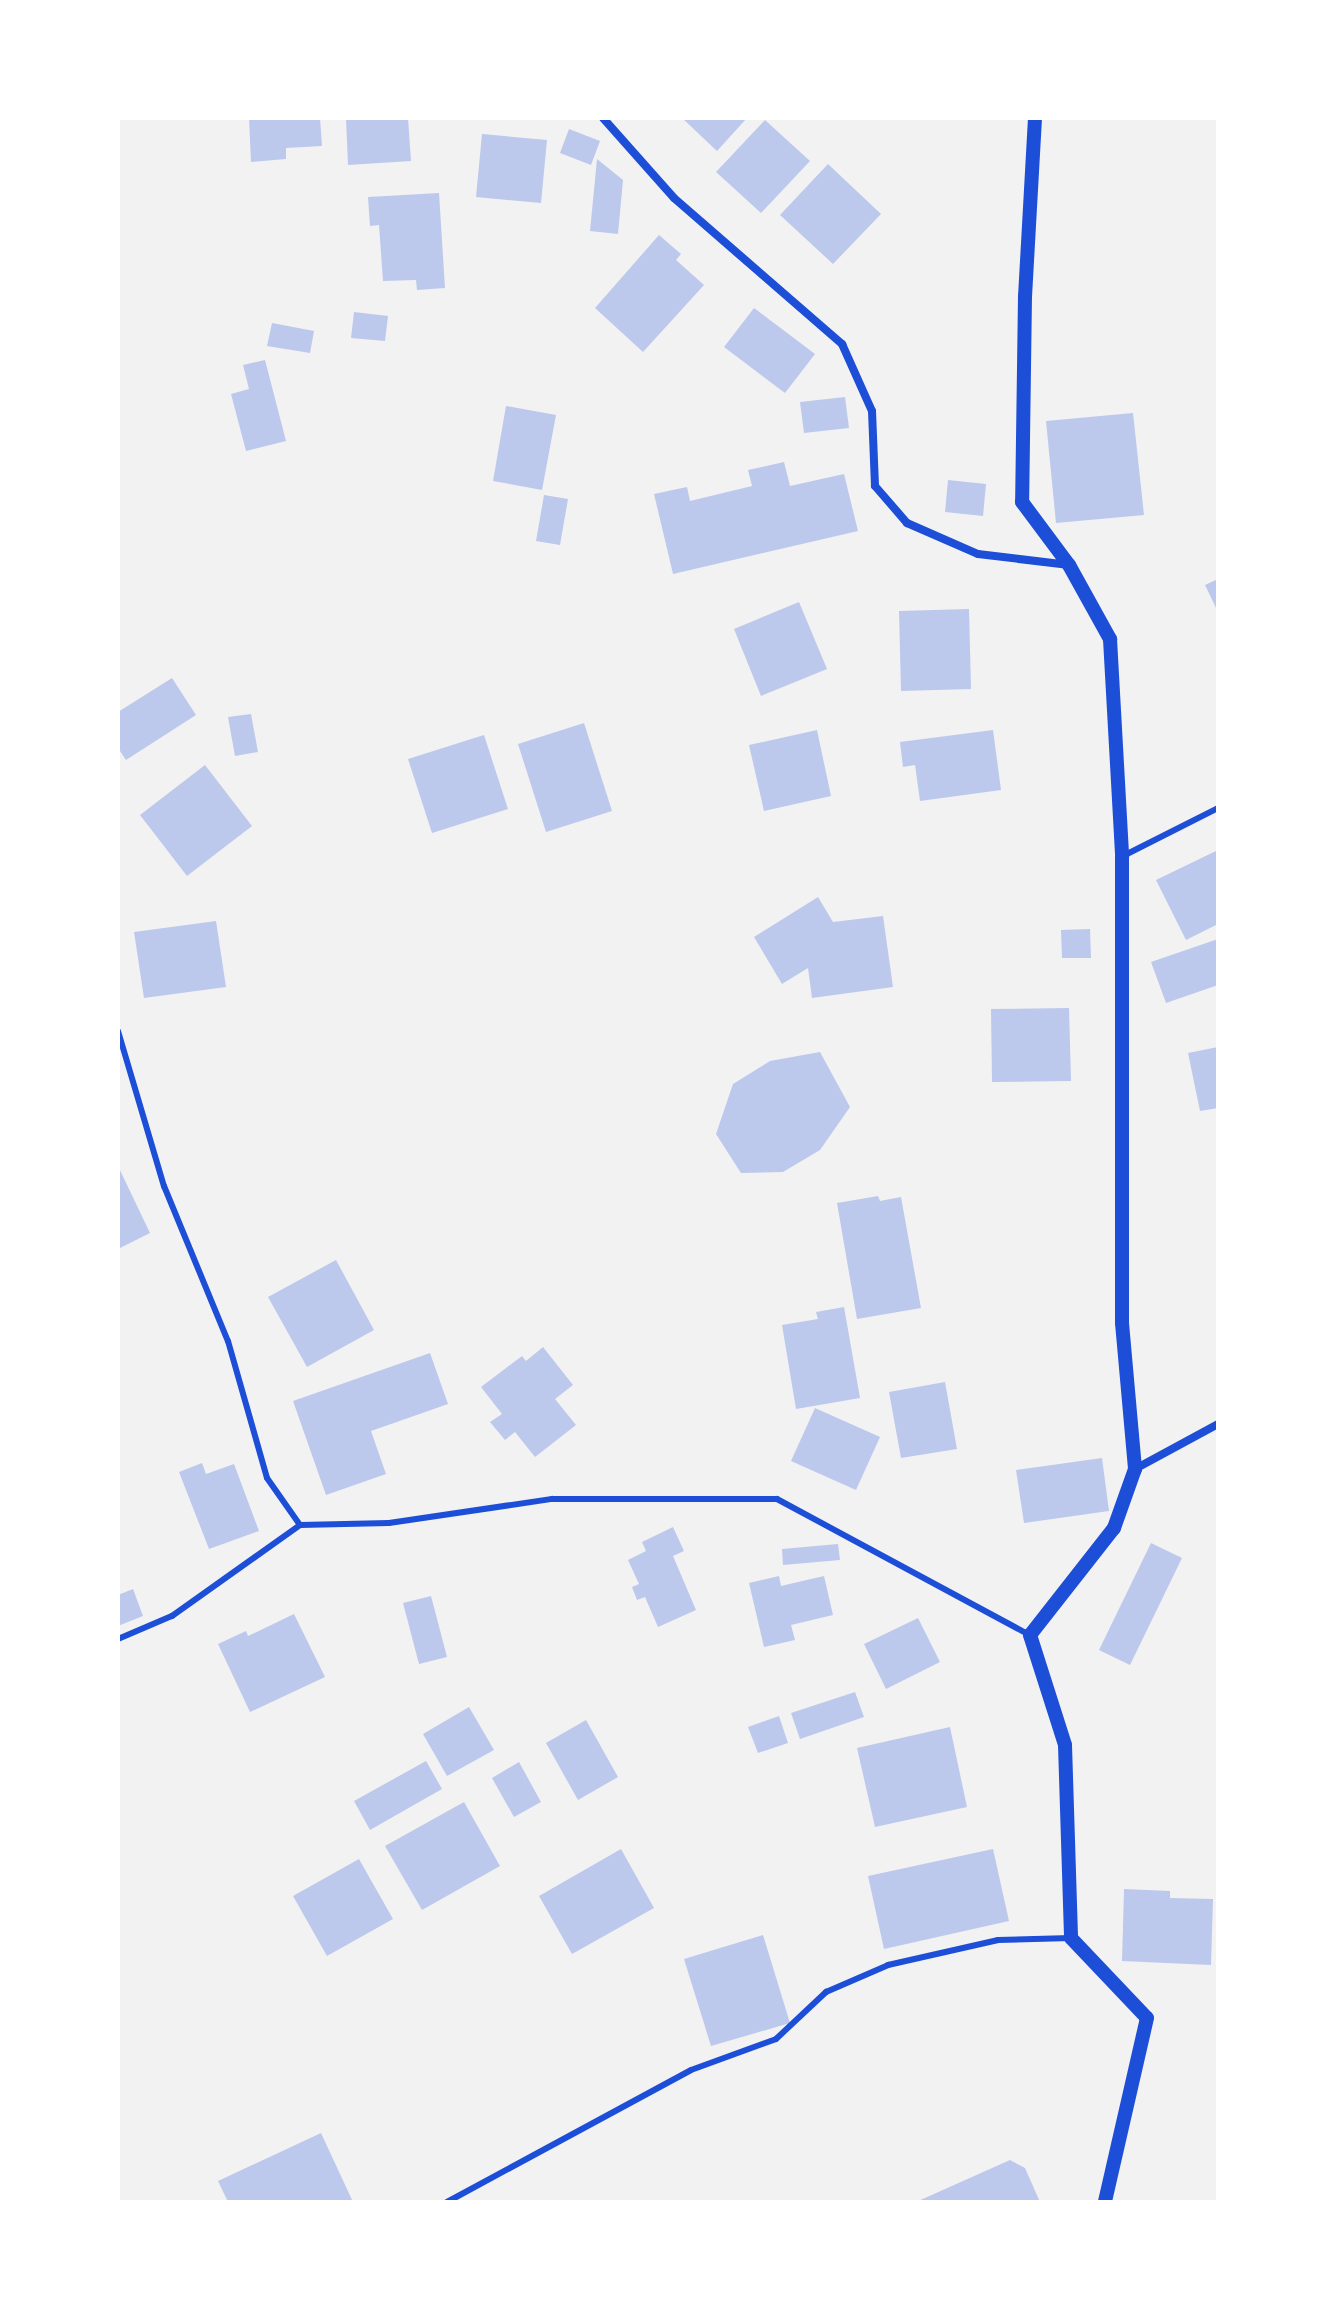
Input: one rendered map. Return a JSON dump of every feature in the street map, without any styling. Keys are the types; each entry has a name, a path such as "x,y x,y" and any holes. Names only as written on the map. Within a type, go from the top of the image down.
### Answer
{"street":[{"path":"603,118 674,198 842,344 872,411 875,486 907,523 978,554 1069,565"},
{"path":"1035,118 1025,296 1022,502 1069,565 1110,639 1122,857 1122,1323 1135,1469 1114,1528 1030,1635 1065,1745 1071,1938 1147,2018 1105,2202"},
{"path":"1135,1469 1218,1424"}],"lane":[{"path":"1122,857 1218,808"},
{"path":"118,1031 164,1186 228,1341 267,1478 300,1525"},
{"path":"118,1639 172,1616 300,1525 389,1523 552,1499 777,1499 1030,1635"},
{"path":"447,2202 691,2070 776,2039 826,1992 888,1965 998,1940 1071,1938"}],"building":[{"path":"249,118 320,118 322,146 286,148 286,159 251,162"},
{"path":"346,118 408,118 411,161 348,165"},
{"path":"682,118 747,118 717,151"},
{"path":"765,120 810,161 761,213 716,172"},
{"path":"569,129 600,141 591,165 560,153"},
{"path":"482,134 547,140 541,203 476,197"},
{"path":"597,159 623,180 618,234 590,231"},
{"path":"828,164 881,214 833,264 780,215"},
{"path":"439,193 445,288 417,290 416,280 383,281 379,225 370,226 368,197"},
{"path":"659,235 681,254 676,260 704,285 643,352 595,308"},
{"path":"754,308 815,354 785,393 724,347"},
{"path":"354,312 388,316 385,341 351,338"},
{"path":"272,323 314,331 310,353 267,346"},
{"path":"265,360 286,441 246,451 231,394 249,389 243,365"},
{"path":"845,397 849,428 804,433 800,402"},
{"path":"506,406 556,415 542,490 493,481"},
{"path":"1133,413 1144,515 1056,523 1046,421"},
{"path":"784,462 790,486 844,474 858,531 673,574 654,494 687,487 690,501 752,486 748,470"},
{"path":"948,480 986,484 983,516 945,512"},
{"path":"544,495 568,499 560,545 536,541"},
{"path":"1218,579 1218,612 1205,585"},
{"path":"799,602 827,669 761,696 734,629"},
{"path":"969,609 971,689 901,691 899,611"},
{"path":"172,678 196,715 126,760 118,748 118,712"},
{"path":"251,714 258,752 235,756 228,717"},
{"path":"584,723 612,811 546,832 518,744"},
{"path":"817,730 831,796 764,811 749,745"},
{"path":"993,730 1001,790 920,801 915,765 903,767 900,742"},
{"path":"484,735 508,809 432,833 408,759"},
{"path":"205,765 252,826 187,876 140,815"},
{"path":"1218,850 1218,924 1186,940 1156,880"},
{"path":"818,897 833,922 883,916 893,987 812,998 808,968 782,984 754,937"},
{"path":"216,921 226,987 144,998 134,932"},
{"path":"1090,929 1091,958 1062,958 1061,930"},
{"path":"1218,939 1218,985 1166,1003 1151,962"},
{"path":"1069,1008 1071,1081 992,1082 991,1009"},
{"path":"1218,1047 1218,1108 1200,1111 1188,1053"},
{"path":"820,1052 850,1107 820,1150 783,1172 741,1173 716,1134 733,1084 770,1061"},
{"path":"118,1166 150,1233 118,1249"},
{"path":"878,1196 880,1201 901,1197 921,1308 857,1319 837,1203"},
{"path":"336,1260 374,1330 307,1367 268,1297"},
{"path":"844,1307 860,1398 796,1409 782,1325 818,1319 816,1312"},
{"path":"543,1347 573,1385 555,1399 576,1425 535,1457 515,1432 505,1440 490,1422 502,1414 481,1387 522,1356 526,1361"},
{"path":"430,1353 448,1404 371,1431 386,1474 326,1495 293,1401"},
{"path":"945,1382 957,1449 901,1458 889,1392"},
{"path":"815,1408 880,1437 856,1490 791,1461"},
{"path":"1102,1458 1109,1511 1024,1523 1016,1470"},
{"path":"202,1463 206,1474 234,1464 259,1531 209,1549 179,1472"},
{"path":"673,1527 684,1551 673,1556 696,1610 658,1627 645,1597 637,1600 632,1587 639,1584 628,1560 646,1551 642,1542"},
{"path":"1151,1543 1182,1558 1130,1665 1099,1650"},
{"path":"838,1544 840,1560 783,1565 782,1549"},
{"path":"779,1576 781,1586 824,1576 833,1615 791,1625 795,1640 764,1647 749,1583"},
{"path":"133,1589 143,1616 118,1626 118,1595"},
{"path":"431,1596 447,1657 419,1664 403,1603"},
{"path":"294,1614 325,1677 250,1712 218,1644 246,1631 248,1636"},
{"path":"918,1618 940,1662 886,1689 864,1644"},
{"path":"855,1692 864,1717 800,1739 791,1713"},
{"path":"469,1707 494,1750 447,1776 423,1734"},
{"path":"779,1716 788,1743 758,1753 748,1727"},
{"path":"586,1720 618,1777 578,1800 546,1743"},
{"path":"950,1727 967,1807 875,1827 857,1748"},
{"path":"426,1761 442,1789 370,1830 354,1801"},
{"path":"519,1762 541,1802 514,1817 492,1778"},
{"path":"464,1802 500,1866 422,1910 385,1846"},
{"path":"621,1849 654,1908 572,1954 539,1896"},
{"path":"993,1849 1009,1921 884,1949 868,1876"},
{"path":"359,1859 393,1919 327,1956 293,1896"},
{"path":"1124,1889 1170,1891 1170,1898 1213,1899 1211,1965 1122,1961"},
{"path":"763,1935 790,2023 711,2046 684,1959"},
{"path":"321,2133 353,2202 228,2202 218,2181"},
{"path":"1010,2160 1025,2168 1040,2202 916,2202"}]}
